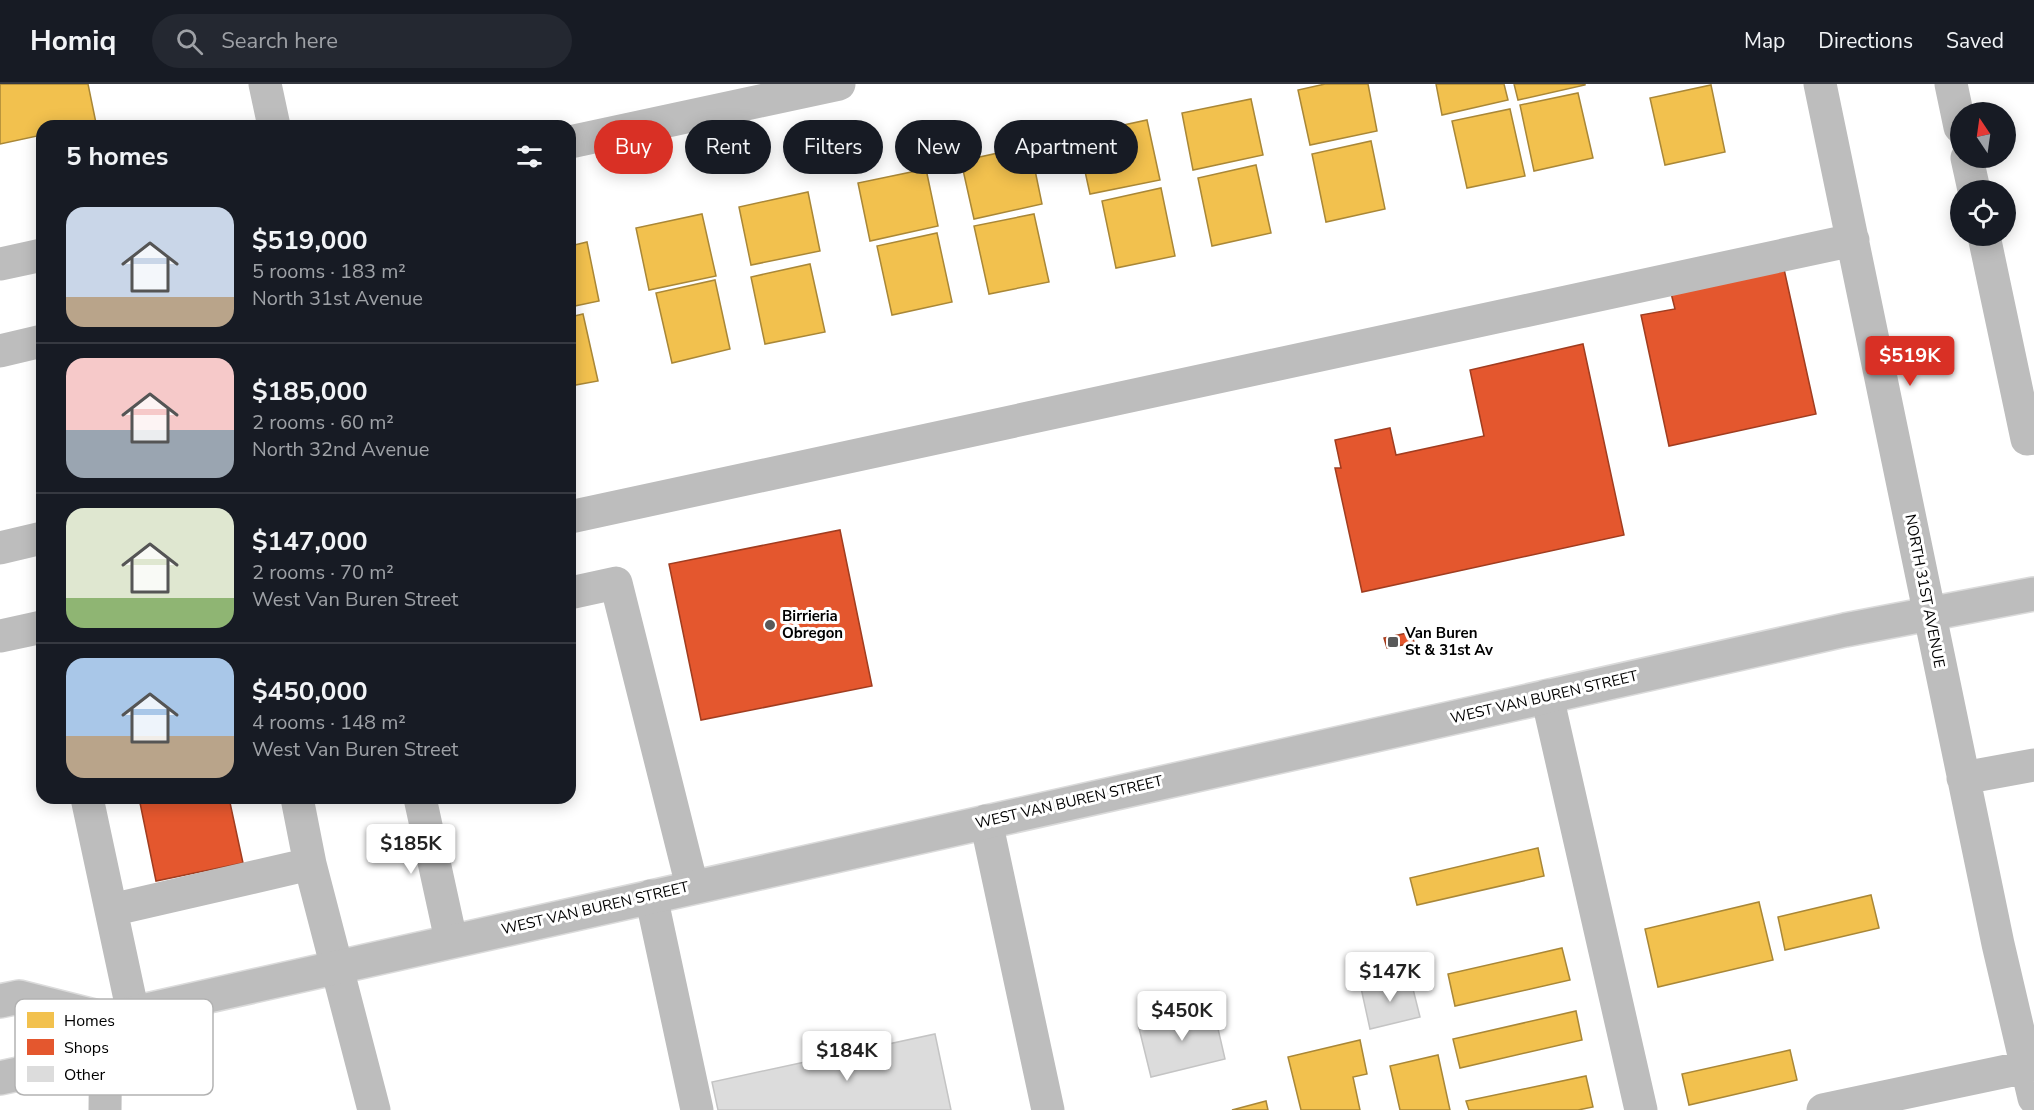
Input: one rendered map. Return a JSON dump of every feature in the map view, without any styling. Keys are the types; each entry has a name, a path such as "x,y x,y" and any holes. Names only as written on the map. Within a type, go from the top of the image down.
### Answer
{"main road":[{"path":"265,84 273,120"},
{"path":"576,140 839,84"},
{"name":"NORTH 31ST AVENUE","path":"1820,84 1854,240 1963,778 2024,1015 2026,1067 2034,1098"},
{"path":"1951,84 1955,102"},
{"path":"576,516 1854,240"},
{"path":"1986,246 2028,439 2034,438"},
{"path":"0,264 36,256"},
{"path":"1,346 36,342"},
{"path":"0,548 36,539"},
{"path":"576,591 616,583 692,886"},
{"name":"WEST VAN BUREN STREET","path":"195,999 1546,696 1930,613 2034,594"},
{"path":"0,636 36,628"},
{"path":"1546,696 1641,1110"},
{"path":"1963,778 2034,765"},
{"path":"88,804 111,910 119,999"},
{"path":"298,804 310,864 374,1110"},
{"path":"421,804 451,940"},
{"path":"986,821 1048,1110"},
{"path":"111,910 310,864"},
{"path":"651,896 697,1110"},
{"name":"WEST VAN BUREN STREET","path":"0,1001 20,997 31,999"},
{"path":"1823,1110 2026,1067"},
{"name":"WEST VAN BUREN STREET","path":"0,1078 15,1075"},
{"path":"105,1110 107,1095"}],"building: Homes":[{"path":"0,84 88,84 95,120 36,120 36,136 0,144"},
{"path":"1325,84 1368,84 1377,131 1310,145 1298,90"},
{"path":"1436,84 1504,84 1508,100 1442,115"},
{"path":"1514,84 1585,84 1585,85 1518,100"},
{"path":"1711,85 1725,152 1665,165 1650,98"},
{"path":"1578,93 1593,158 1534,171 1520,105"},
{"path":"1251,99 1263,155 1193,170 1182,113"},
{"path":"1510,109 1525,176 1467,188 1452,121"},
{"path":"1147,120 1160,180 1090,194 1086,174 1138,174 1138,122"},
{"path":"1371,141 1385,209 1326,222 1312,154"},
{"path":"994,154 994,174 1036,174 1042,204 974,219 964,174 982,174 982,156"},
{"path":"1256,165 1271,233 1212,246 1198,178"},
{"path":"902,174 927,174 938,226 870,241 858,183"},
{"path":"1161,188 1175,256 1116,268 1102,201"},
{"path":"808,192 820,251 751,265 739,207"},
{"path":"702,214 716,276 649,290 636,228"},
{"path":"1034,214 1049,282 989,294 974,226"},
{"path":"937,233 952,302 892,315 877,246"},
{"path":"587,242 599,301 576,306 576,245"},
{"path":"810,264 825,332 765,344 751,277"},
{"path":"715,280 730,349 672,363 656,293"},
{"path":"583,314 598,381 576,385 576,316"},
{"path":"1538,848 1544,876 1417,905 1410,878"},
{"path":"1871,895 1879,928 1785,950 1778,917"},
{"path":"1759,902 1773,960 1658,987 1645,929"},
{"path":"1562,948 1570,980 1455,1006 1448,974"},
{"path":"1576,1011 1582,1040 1460,1068 1453,1039"},
{"path":"1360,1040 1367,1074 1353,1077 1360,1110 1301,1110 1288,1057"},
{"path":"1790,1050 1797,1080 1689,1105 1682,1074"},
{"path":"1438,1055 1450,1110 1400,1110 1390,1066"},
{"path":"1586,1076 1593,1107 1578,1110 1469,1110 1466,1101"},
{"path":"1266,1101 1268,1110 1232,1110"}],"building: Shops":[{"path":"1784,269 1816,414 1669,446 1641,315 1675,309 1671,293"},
{"path":"1583,344 1624,535 1362,592 1335,468 1341,468 1335,440 1390,428 1396,455 1484,436 1470,370"},
{"name":"Birrieria Obregon","path":"840,530 872,686 701,720 669,564"},
{"path":"1412,632 1414,643 1387,648 1384,638"},
{"path":"140,804 230,804 243,863 156,881"}],"building: Other":[{"path":"1410,977 1420,1017 1370,1029 1361,988"},
{"path":"1213,1007 1225,1059 1151,1077 1138,1024"},
{"path":"935,1034 951,1110 718,1110 712,1082"}],"place":[{"name":"Birrieria Obregon","path":"770,625"},
{"name":"Van Buren St & 31st Av","path":"1393,642"}]}
